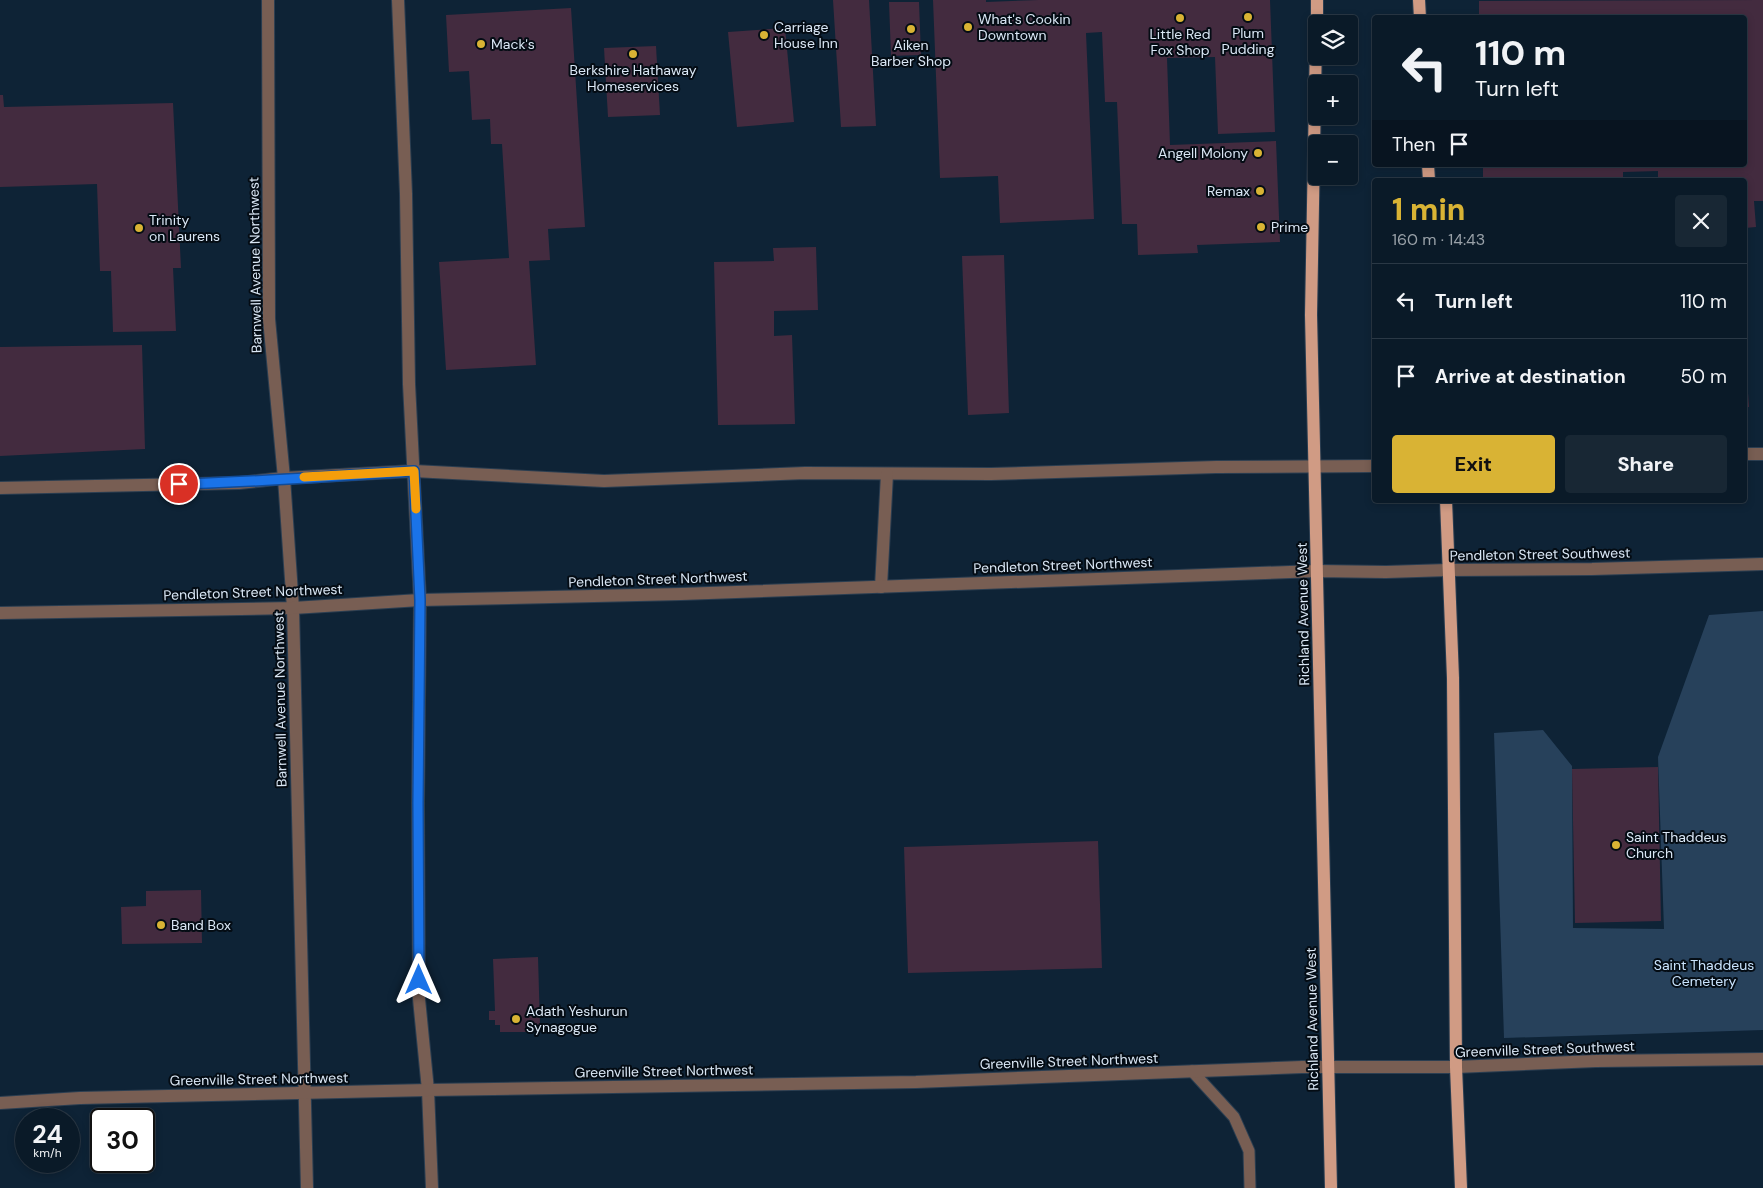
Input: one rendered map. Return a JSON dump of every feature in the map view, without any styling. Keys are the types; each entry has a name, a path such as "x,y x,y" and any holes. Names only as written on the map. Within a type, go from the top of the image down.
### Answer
{"main road":[{"path":"1316,15 1317,0"},
{"path":"1419,0 1420,15"},
{"name":"Richland Avenue West","path":"1316,65 1311,316 1331,1188"},
{"path":"1446,503 1453,678 1456,1067 1461,1188"}],"street":[{"name":"Barnwell Avenue Northwest","path":"268,0 269,319 284,478 293,608 307,1188"},
{"path":"398,0 406,194 409,384 420,600 419,999 428,1090 432,1188"},
{"path":"1747,454 1763,454"},
{"path":"0,488 239,483 284,478 414,471 604,481 805,473 991,474 1216,467 1372,466"},
{"path":"881,587 888,474"},
{"name":"Pendleton Street Southwest","path":"1317,572 1592,569 1763,564"},
{"name":"Pendleton Street Northwest","path":"0,612 293,608 420,600 1317,572"},
{"name":"Greenville Street Southwest","path":"1328,1067 1456,1067 1596,1061 1763,1058"},
{"name":"Greenville Street Northwest","path":"0,1102 80,1098 428,1090 916,1082 1328,1067"}],"lane":[{"path":"1192,1071 1234,1117 1249,1151 1250,1188"}],"green space":[{"name":"Saint Thaddeus Cemetery","path":"1763,611 1763,1030 1504,1038 1494,733 1543,730 1572,766 1573,928 1664,929 1658,757 1709,615"}],"building":[{"path":"833,0 869,0 876,126 841,127"},
{"path":"933,0 986,0 986,2 1039,0 1270,0 1275,132 1218,134 1215,57 1167,58 1170,145 1276,141 1280,242 1197,245 1198,253 1138,255 1137,224 1122,224 1117,102 1105,102 1102,32 1086,33 1094,219 1000,223 998,176 940,178"},
{"path":"1763,0 1763,201 1754,201 1756,227 1747,228 1747,178 1658,178 1658,171 1623,172 1623,178 1483,178 1483,167 1747,167 1747,15 1479,15 1479,1"},
{"path":"889,2 919,2 921,55 891,56"},
{"path":"571,8 585,227 548,229 550,260 529,261 536,365 446,370 439,262 509,258 502,144 491,144 490,119 472,120 469,71 449,72 446,15"},
{"path":"785,28 794,122 737,127 728,32"},
{"path":"656,46 660,115 608,117 604,48"},
{"name":"Trinity on Laurens","path":"0,95 3,95 4,107 173,103 181,268 173,268 176,331 113,332 111,271 100,271 97,184 0,187"},
{"path":"816,247 818,310 774,311 774,336 792,335 795,424 718,425 714,262 774,261 773,248"},
{"path":"1004,255 1009,413 968,415 962,256"},
{"path":"142,345 145,449 0,456 0,347"},
{"path":"1747,378 1749,407 1747,407"},
{"name":"Saint Thaddeus Church","path":"1658,767 1661,921 1575,923 1572,769"},
{"path":"1098,841 1102,968 908,973 904,847"},
{"name":"Band Box","path":"201,890 202,943 122,944 121,907 146,906 146,891"},
{"path":"538,957 540,1025 535,1025 535,1032 500,1032 500,1025 495,1025 495,1020 489,1020 489,1011 495,1011 493,959"}],"slow traffic":[{"path":"304,477 414,471 416,509"}],"place":[{"name":"Plum Pudding","path":"1248,17"},
{"name":"Little Red Fox Shop","path":"1180,18"},
{"name":"What's Cookin Downtown","path":"968,27"},
{"name":"Aiken Barber Shop","path":"911,29"},
{"name":"Carriage House Inn","path":"764,35"},
{"name":"Mack's","path":"481,44"},
{"name":"Berkshire Hathaway Homeservices","path":"633,54"},
{"name":"Angell Molony","path":"1258,153"},
{"name":"Remax","path":"1260,191"},
{"name":"Prime","path":"1261,227"},
{"name":"Trinity on Laurens","path":"139,228"},
{"name":"Saint Thaddeus Church","path":"1616,845"},
{"name":"Band Box","path":"161,925"},
{"name":"Adath Yeshurun Synagogue","path":"516,1019"}],"route":[{"path":"179,484 239,483 284,478 414,471 420,600 419,980"}]}
